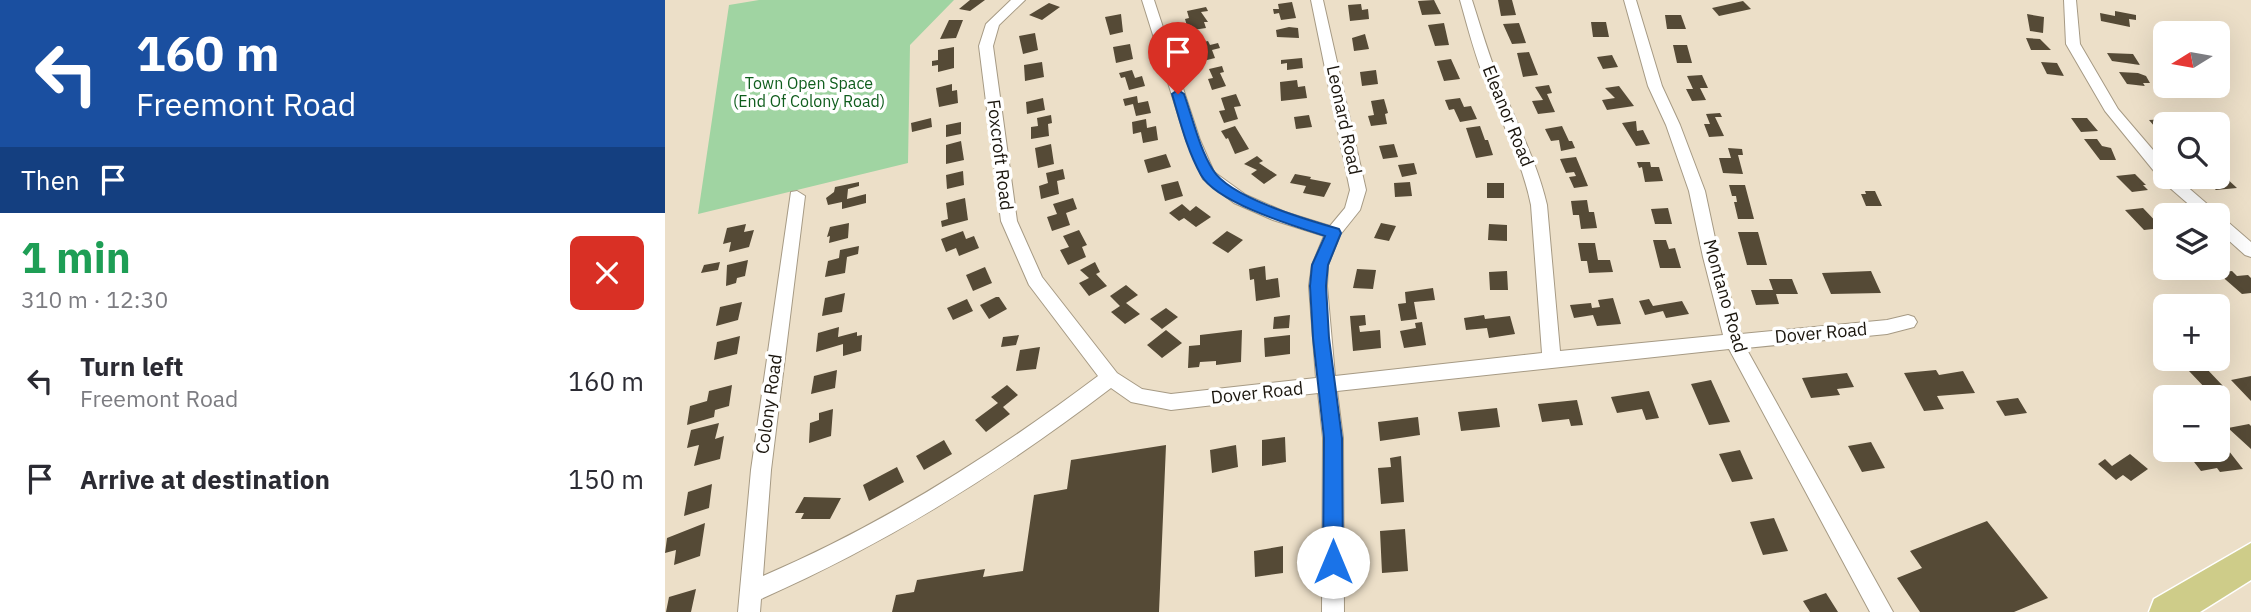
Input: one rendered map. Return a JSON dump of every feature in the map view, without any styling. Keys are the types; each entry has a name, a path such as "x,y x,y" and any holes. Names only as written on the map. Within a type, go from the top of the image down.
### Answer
{"main road":[{"path":"2167,612 2251,561"}],"street":[{"name":"Foxcroft Road","path":"1019,0 997,16 987,32 986,46 1009,221 1035,280 1109,378"},
{"path":"1148,0 1193,140 1208,175 1240,199 1279,216 1333,233"},
{"name":"Leonard Road","path":"1317,0 1358,190 1352,210 1333,233 1320,265 1318,286 1321,338 1333,438 1333,612"},
{"name":"Eleanor Road","path":"1466,0 1492,79 1523,145 1535,183 1552,359"},
{"name":"Montano Road","path":"1630,0 1655,86 1693,179 1734,341 1756,386 1882,612"},
{"path":"2070,0 2073,44 2112,111 2153,160"},
{"path":"2182,189 2198,203"},
{"name":"Colony Road","path":"749,612 753,591 761,470 797,196"},
{"path":"2230,232 2250,248"},
{"name":"Dover Road","path":"1109,378 1138,396 1171,402 1552,359 1887,327 1908,322"},
{"path":"753,591 901,520 1034,436 1109,378"}],"green space":[{"name":"Town Open Space (End Of Colony Road)","path":"759,0 954,0 910,45 908,163 698,214 729,5"}],"building":[{"path":"970,0 985,0 970,11 959,9"},
{"path":"1434,0 1441,14 1422,15 1418,1"},
{"path":"1498,0 1512,0 1516,15 1501,16"},
{"path":"1743,1 1751,9 1719,16 1712,8"},
{"path":"1292,2 1296,18 1281,20 1279,13 1274,14 1273,9 1279,9 1278,4"},
{"path":"1049,3 1060,7 1042,20 1029,15"},
{"path":"1361,4 1362,10 1368,9 1369,19 1350,21 1348,5"},
{"path":"1206,7 1208,11 1201,12 1208,22 1204,22 1206,28 1193,30 1191,25 1187,26 1187,11"},
{"path":"2115,11 2136,15 2136,20 2129,19 2130,27 2101,21 2100,13 2115,16"},
{"path":"1121,14 1123,32 1110,35 1105,17"},
{"path":"2027,14 2044,17 2043,33 2030,31"},
{"path":"1665,15 1681,15 1686,29 1667,29"},
{"path":"949,20 963,20 956,38 940,39"},
{"path":"1591,22 1606,22 1609,37 1593,37"},
{"path":"1444,23 1449,45 1435,46 1428,25"},
{"path":"1519,23 1526,43 1512,44 1503,24"},
{"path":"1298,28 1299,38 1277,37 1276,30"},
{"path":"1035,33 1038,50 1023,54 1019,36"},
{"path":"1365,34 1369,49 1354,51 1352,38"},
{"path":"2026,38 2040,39 2051,50 2031,50"},
{"path":"1208,41 1210,45 1218,43 1220,48 1212,50 1215,58 1199,62 1195,44"},
{"path":"1130,44 1133,59 1116,63 1113,47"},
{"path":"1673,45 1687,45 1692,63 1677,63"},
{"path":"954,47 954,68 938,72 938,65 932,66 932,61 938,60 938,50"},
{"path":"1529,52 1538,75 1523,77 1517,53"},
{"path":"2107,53 2133,54 2140,65 2112,61"},
{"path":"1612,55 1618,67 1603,69 1597,57"},
{"path":"1302,58 1303,68 1287,70 1287,63 1281,64 1281,60"},
{"path":"1451,59 1460,79 1444,81 1437,61"},
{"path":"1042,62 1044,77 1025,81 1024,65"},
{"path":"2041,62 2057,63 2064,76 2047,74"},
{"path":"1222,66 1224,72 1220,73 1226,86 1212,90 1208,79 1213,78 1209,69"},
{"path":"1132,70 1135,78 1142,76 1145,86 1129,90 1125,77 1121,78 1119,73"},
{"path":"1376,70 1378,84 1362,86 1360,72"},
{"path":"2119,72 2138,73 2146,76 2150,83 2143,83 2145,86 2127,84"},
{"path":"1702,75 1708,88 1700,88 1706,100 1692,101 1686,89 1693,89 1687,76"},
{"path":"1297,80 1298,87 1305,86 1307,98 1281,101 1280,82"},
{"path":"952,84 952,91 957,90 958,103 939,107 936,88"},
{"path":"1549,85 1552,93 1547,94 1555,112 1538,114 1532,101 1543,100 1535,87"},
{"path":"1619,86 1634,106 1607,110 1602,100 1615,98 1605,88"},
{"path":"1236,94 1241,106 1234,107 1238,119 1224,123 1219,111 1225,110 1221,98"},
{"path":"1137,96 1138,103 1148,101 1151,113 1136,116 1133,104 1125,106 1123,99"},
{"path":"1043,98 1045,110 1027,114 1026,102"},
{"path":"1460,98 1464,107 1471,106 1477,119 1460,122 1454,109 1449,110 1445,100"},
{"path":"1384,99 1388,113 1385,114 1387,124 1371,126 1368,116 1374,115 1371,101"},
{"path":"1720,113 1722,117 1715,117 1724,136 1709,137 1704,124 1710,124 1706,114"},
{"path":"1051,115 1052,123 1048,124 1049,136 1031,139 1031,127 1038,126 1037,118"},
{"path":"1309,115 1312,127 1296,129 1294,117"},
{"path":"931,118 932,127 912,132 911,123"},
{"path":"2071,118 2087,118 2098,131 2081,132"},
{"path":"1146,119 1147,128 1156,126 1158,140 1143,143 1141,132 1133,134 1132,122"},
{"path":"1636,121 1637,131 1643,130 1650,144 1636,146 1622,123"},
{"path":"961,122 961,134 946,137 946,125"},
{"path":"1235,126 1249,149 1235,154 1228,138 1226,139 1221,131"},
{"path":"1480,126 1493,155 1476,158 1466,128"},
{"path":"1562,126 1575,148 1561,151 1559,140 1551,141 1545,129"},
{"path":"2084,139 2097,139 2102,146 2111,148 2116,160 2100,160"},
{"path":"961,141 964,160 946,164 946,145"},
{"path":"1051,144 1054,164 1038,168 1035,148"},
{"path":"1394,144 1398,157 1383,159 1379,146"},
{"path":"1728,148 1742,149 1743,155 1738,155 1743,174 1723,173 1719,158 1731,158"},
{"path":"1166,154 1171,167 1148,173 1144,160"},
{"path":"1257,156 1263,161 1259,163 1277,175 1264,184 1251,174 1257,170 1244,164"},
{"path":"1576,157 1588,186 1574,188 1569,177 1576,176 1574,172 1566,173 1560,159"},
{"path":"1637,162 1650,162 1651,167 1659,167 1663,181 1645,182 1642,167 1639,168"},
{"path":"1414,163 1417,174 1402,177 1398,165"},
{"path":"1063,169 1065,179 1057,181 1059,194 1041,199 1039,186 1048,183 1046,173"},
{"path":"963,171 964,185 947,189 946,175"},
{"path":"1295,174 1331,183 1324,197 1303,193 1306,186 1290,183"},
{"path":"2135,174 2148,190 2132,192 2116,176"},
{"path":"1178,181 1183,196 1165,201 1161,185"},
{"path":"859,182 859,186 848,189 847,199 866,194 866,203 842,209 842,202 828,205 826,198 834,192 835,187"},
{"path":"1410,182 1412,196 1395,197 1394,183"},
{"path":"1487,183 1504,183 1504,198 1487,198"},
{"path":"1729,185 1745,185 1754,219 1738,219 1734,202 1737,202 1736,196 1732,196"},
{"path":"1865,191 1875,191 1882,206 1866,206 1861,194 1866,194"},
{"path":"965,198 968,220 942,227 941,221 948,219 946,203"},
{"path":"1073,198 1077,209 1066,213 1070,225 1052,231 1047,217 1057,214 1053,204"},
{"path":"1587,200 1589,212 1594,212 1597,228 1581,229 1579,215 1573,215 1571,201"},
{"path":"1182,204 1190,211 1196,206 1211,217 1196,227 1184,218 1179,221 1169,213"},
{"path":"1668,208 1672,224 1655,224 1651,209"},
{"path":"2143,208 2153,219 2153,229 2144,230 2125,210"},
{"path":"849,223 848,238 829,243 830,236 827,237 830,227"},
{"path":"1381,223 1396,226 1389,241 1374,238"},
{"path":"746,224 744,232 754,230 749,247 729,252 731,242 723,244 727,228"},
{"path":"1489,224 1507,225 1507,241 1488,240"},
{"path":"1079,230 1087,245 1082,247 1086,257 1068,265 1060,250 1069,247 1063,236"},
{"path":"963,231 966,239 974,236 979,248 959,256 956,248 946,252 941,239"},
{"path":"1227,231 1243,240 1228,253 1212,243"},
{"path":"1738,232 1758,232 1767,265 1747,265"},
{"path":"1653,240 1666,240 1669,249 1675,248 1681,268 1660,268"},
{"path":"1578,243 1595,243 1598,260 1610,260 1613,272 1589,273 1587,261 1581,261"},
{"path":"859,246 858,254 847,257 845,273 825,277 828,261 839,258 840,250"},
{"path":"748,260 745,276 726,286 727,265"},
{"path":"720,262 718,270 701,273 704,265"},
{"path":"1095,262 1100,272 1096,274 1107,286 1089,296 1079,283 1089,278 1080,270"},
{"path":"1265,266 1266,280 1278,278 1280,297 1256,301 1254,279 1250,280 1249,269"},
{"path":"985,267 992,283 973,291 966,275"},
{"path":"1357,269 1376,270 1373,289 1353,288"},
{"path":"1507,271 1508,290 1490,290 1489,272"},
{"path":"1871,271 1881,293 1831,294 1822,273"},
{"path":"2230,271 2237,276 2248,275 2251,278 2251,293 2242,294 2226,280 2230,280"},
{"path":"1769,279 1792,279 1798,294 1776,294 1779,304 1756,305 1751,290 1773,290"},
{"path":"1126,285 1138,295 1126,303 1140,314 1125,324 1111,312 1120,306 1110,296"},
{"path":"1433,288 1435,300 1414,302 1417,319 1401,321 1398,304 1406,303 1405,292"},
{"path":"845,293 842,312 822,316 825,298"},
{"path":"999,297 1007,309 989,319 980,305"},
{"path":"1613,298 1621,324 1597,326 1593,315 1574,318 1570,305 1591,303 1592,308 1600,307 1598,300"},
{"path":"967,299 973,311 953,320 947,308"},
{"path":"1649,299 1653,306 1682,301 1689,314 1666,318 1663,311 1645,315 1639,301"},
{"path":"742,302 738,320 716,326 720,307"},
{"path":"1166,308 1178,317 1162,329 1150,319"},
{"path":"1290,315 1289,328 1273,329 1274,317"},
{"path":"1365,315 1366,325 1359,326 1360,332 1380,330 1381,348 1353,351 1350,316"},
{"path":"1484,315 1485,319 1510,316 1515,334 1489,338 1487,328 1466,330 1464,318"},
{"path":"1422,322 1426,345 1404,348 1400,331 1416,328 1415,323"},
{"path":"839,327 838,337 857,332 857,336 862,335 861,351 843,356 843,344 816,352 818,333"},
{"path":"1166,330 1182,343 1162,358 1147,345"},
{"path":"1242,330 1241,362 1216,365 1216,361 1200,362 1199,367 1188,368 1189,346 1200,345 1200,335"},
{"path":"1019,335 1016,345 1001,347 1003,337"},
{"path":"1290,335 1290,354 1265,357 1264,338"},
{"path":"740,336 737,354 714,360 717,342"},
{"path":"1040,347 1036,369 1016,371 1020,350"},
{"path":"837,370 835,388 811,394 814,376"},
{"path":"1936,370 1939,375 1963,371 1975,393 1937,396 1944,409 1924,411 1904,373"},
{"path":"2189,371 2209,371 2222,385 2202,385"},
{"path":"1847,373 1854,387 1837,389 1840,395 1811,398 1802,378"},
{"path":"2251,376 2251,401 2231,380"},
{"path":"1711,380 1730,422 1709,425 1691,384"},
{"path":"732,385 729,406 715,410 714,417 687,425 690,406 707,401 709,391"},
{"path":"1007,385 1018,395 1003,407 1010,414 986,432 975,420 998,403 991,397"},
{"path":"1649,391 1659,418 1646,420 1642,409 1617,413 1611,397"},
{"path":"2018,398 2027,413 2005,416 1996,401"},
{"path":"1577,400 1583,425 1571,426 1569,419 1542,422 1538,404"},
{"path":"1497,408 1500,427 1461,431 1458,412"},
{"path":"833,409 831,436 809,443 810,423 819,420 819,413"},
{"path":"1418,417 1420,435 1380,441 1378,422"},
{"path":"719,423 715,439 724,436 720,459 694,466 699,445 687,448 691,430"},
{"path":"2249,424 2251,426 2251,449 2230,430 2230,428"},
{"path":"1285,437 1286,462 1262,466 1262,440"},
{"path":"944,440 952,454 924,470 916,456"},
{"path":"1871,442 1885,468 1862,472 1848,446"},
{"path":"1166,445 1159,612 892,612 896,595 914,592 917,580 985,569 983,577 1023,571 1034,495 1067,489 1071,460"},
{"path":"1236,445 1238,467 1212,473 1210,450"},
{"path":"1740,450 1753,479 1732,482 1719,454"},
{"path":"2230,452 2243,469 2220,472 2217,468 2201,471 2194,462 2230,462"},
{"path":"2130,454 2148,469 2131,481 2123,475 2116,480 2098,464 2105,459 2112,466"},
{"path":"1401,456 1404,502 1381,504 1378,468 1391,467 1390,458"},
{"path":"897,467 904,482 869,501 863,485"},
{"path":"712,484 709,508 684,516 688,492"},
{"path":"804,497 841,498 830,519 801,519 804,513 795,513"},
{"path":"1774,518 1788,551 1763,555 1750,522"},
{"path":"1987,521 2048,598 2014,612 1920,612 1897,578 1922,568 1910,551"},
{"path":"705,523 700,556 674,565 676,550 665,553 667,538"},
{"path":"1405,529 1408,571 1382,573 1380,531"},
{"path":"1283,546 1283,573 1255,577 1254,551"},
{"path":"696,589 691,612 666,612 669,597"},
{"path":"1826,593 1838,612 1810,612 1803,601"}],"route":[{"path":"1178,94 1208,175 1240,199 1279,216 1333,233 1320,265 1318,286 1321,338 1333,438 1333,562"}]}
